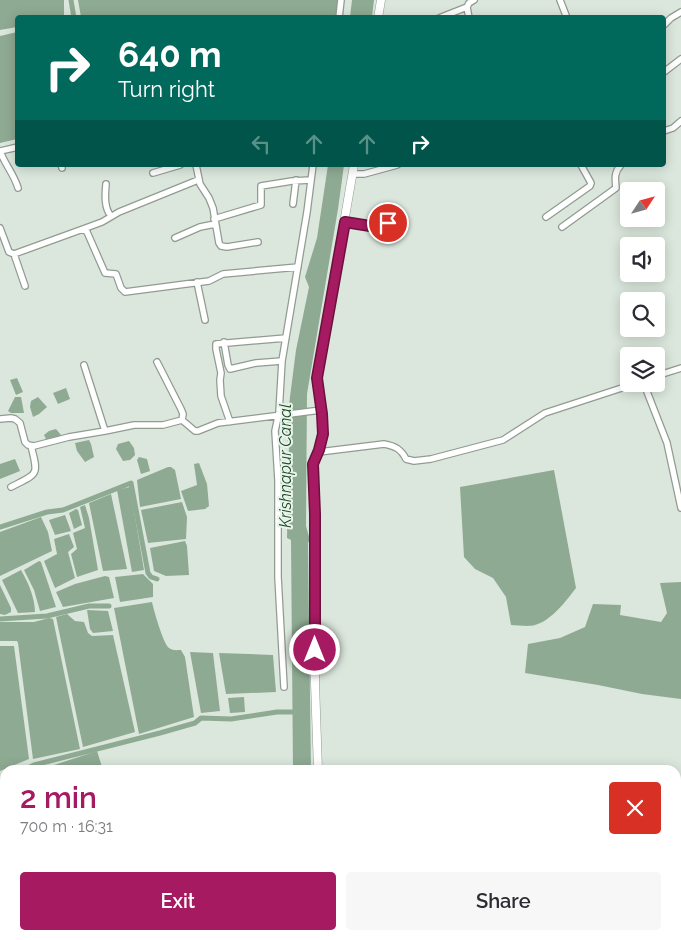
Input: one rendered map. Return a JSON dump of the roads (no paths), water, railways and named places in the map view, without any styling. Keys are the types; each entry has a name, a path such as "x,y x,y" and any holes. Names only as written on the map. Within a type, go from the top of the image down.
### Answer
{"street":[{"path":"338,15 341,0"},
{"path":"378,15 380,0"},
{"path":"447,15 467,7 474,0"},
{"path":"560,0 566,15"},
{"path":"467,7 468,15"},
{"path":"666,23 681,12"},
{"path":"666,71 681,60"},
{"path":"666,130 681,121"},
{"path":"15,148 0,151 6,166 14,174 18,188"},
{"path":"153,173 173,167"},
{"path":"196,167 198,180 209,198 217,239 221,246 228,247 258,242"},
{"path":"284,687 278,578 278,480 275,431 281,415 282,361 313,167"},
{"path":"318,765 315,683 315,514 313,464 323,434 317,410 317,378 354,167"},
{"path":"353,174 364,174 390,167"},
{"path":"546,216 590,186 582,167"},
{"path":"562,227 616,188 615,178 619,167"},
{"path":"14,254 102,222 111,216 198,180"},
{"path":"175,238 261,205 261,186 296,180 311,180"},
{"path":"293,204 296,180"},
{"path":"106,184 105,198 107,210 111,216"},
{"path":"345,222 370,226 388,223"},
{"path":"0,228 9,252 14,254 25,286"},
{"path":"83,229 87,232 105,273 116,274 122,291 129,292 209,281 223,274 298,267"},
{"path":"196,282 205,320"},
{"path":"230,422 221,396 221,372 216,344 286,338"},
{"path":"224,342 230,369 256,362 282,361"},
{"path":"157,362 181,409 183,414 182,420"},
{"path":"84,365 105,431"},
{"path":"665,373 681,368"},
{"path":"318,452 384,444 400,450 406,459 414,461 431,459 503,440 545,413 620,389"},
{"path":"647,392 667,443 681,508"},
{"path":"182,420 198,432 218,423 317,410"},
{"path":"0,419 11,418 20,423 25,442 31,446 134,425 163,425 182,420"},
{"path":"11,487 32,476 35,472 36,466 31,446"}],"waterway":[{"path":"71,0 74,15"},
{"path":"0,527 47,512 63,510 131,483 148,573 151,577 157,579"},
{"path":"0,619 47,616 89,606 109,606"},
{"path":"34,765 160,733 195,723 201,718 231,719 277,712 293,712"}],"water label":[{"name":"Krishnapur Canal","path":"285,466"}]}
